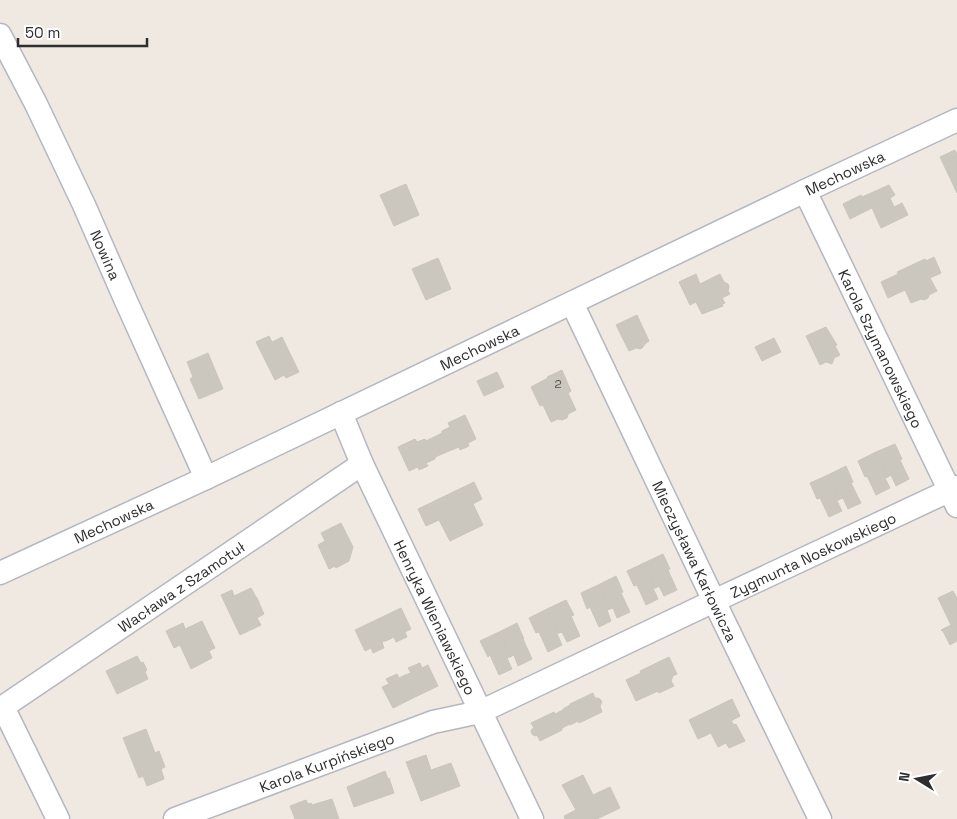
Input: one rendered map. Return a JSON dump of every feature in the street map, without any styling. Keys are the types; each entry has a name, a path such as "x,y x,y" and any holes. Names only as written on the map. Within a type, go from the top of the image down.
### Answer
{"street":[{"name":"Nowina","path":"0,35 36,104 80,196 206,478"},
{"name":"Mechowska","path":"0,573 206,478 957,120"},
{"name":"Karola Szymanowskiego","path":"806,191 955,495"},
{"name":"Mieczysława Karłowicza","path":"572,303 820,819"},
{"name":"Henryka Wieniawskiego","path":"341,413 362,464 532,819"},
{"name":"Wacława z Szamotuł","path":"2,708 362,464"},
{"name":"Zygmunta Noskowskiego","path":"480,712 714,600 955,495"},
{"path":"2,708 58,819"},
{"name":"Karola Kurpińskiego","path":"175,819 433,722 480,712"}],"building":[{"path":"955,150 957,154 957,193 940,157"},
{"path":"406,184 419,215 394,226 380,195"},
{"path":"889,185 895,195 890,198 894,207 902,203 908,215 881,228 872,208 850,219 843,204"},
{"path":"934,257 941,273 930,278 937,291 924,300 921,299 911,303 905,290 888,298 881,282 898,274 897,272 925,259 926,261"},
{"path":"438,258 451,289 426,300 412,269"},
{"path":"696,274 700,284 720,274 724,282 728,284 730,294 722,298 725,303 722,304 723,306 702,314 696,302 690,305 679,282"},
{"path":"637,315 649,341 641,349 636,348 629,351 616,325"},
{"path":"826,327 837,345 835,346 840,355 834,358 832,364 826,362 820,365 806,336"},
{"path":"269,336 272,342 282,337 299,372 286,378 284,375 275,380 256,342"},
{"path":"774,338 781,352 762,361 755,347"},
{"path":"208,353 223,389 199,399 190,379 193,377 187,362"},
{"path":"562,370 571,391 568,393 576,410 568,414 567,418 551,422 543,405 540,406 531,387"},
{"path":"497,372 504,387 484,396 477,381"},
{"path":"465,415 476,439 468,443 469,446 460,450 459,447 442,454 434,437 450,427 448,423"},
{"path":"434,437 442,454 426,463 428,466 419,470 418,467 409,471 398,447 415,439 417,442 425,439 426,441"},
{"path":"895,444 909,479 896,486 891,475 888,477 876,452"},
{"path":"876,452 888,477 885,478 890,488 876,495 858,461"},
{"path":"846,466 853,482 851,483 861,503 848,509 843,498 840,499 828,475"},
{"path":"828,475 840,499 837,501 842,511 829,517 820,498 817,499 810,483"},
{"path":"474,482 482,499 473,504 483,525 450,541 439,520 426,526 418,509"},
{"path":"341,523 353,547 349,561 336,568 335,566 329,569 318,545 325,541 321,533"},
{"path":"663,554 677,590 664,596 659,586 656,588 644,563"},
{"path":"644,563 656,588 653,588 658,599 646,605 637,585 634,586 627,571"},
{"path":"616,576 623,592 621,593 630,612 617,618 613,608 610,609 598,585"},
{"path":"598,585 610,609 607,610 611,621 599,627 590,607 587,609 581,593"},
{"path":"251,588 264,614 257,618 261,625 240,635 221,595 232,590 234,596"},
{"path":"953,591 957,598 957,641 950,645 941,630 951,625 938,598"},
{"path":"566,600 574,615 571,616 580,636 567,642 562,632 559,633 547,609"},
{"path":"401,608 411,629 405,632 407,637 396,642 394,637 388,640 378,619"},
{"path":"547,609 559,633 557,634 562,645 548,652 539,632 536,633 529,618"},
{"path":"378,619 388,640 382,642 384,648 373,653 371,648 365,651 355,630"},
{"path":"202,621 215,648 209,651 212,658 191,669 180,645 174,648 166,631 183,623 185,629"},
{"path":"517,623 532,659 518,666 514,655 510,657 499,632"},
{"path":"499,632 510,657 507,658 512,669 499,675 490,655 488,657 480,641"},
{"path":"137,656 147,670 145,672 148,679 117,694 106,671"},
{"path":"669,657 677,674 673,676 671,681 674,686 636,701 626,680"},
{"path":"420,663 422,668 428,665 438,686 415,697 405,675 411,673 408,668"},
{"path":"397,674 399,678 405,675 415,697 393,708 382,687 389,684 386,679"},
{"path":"593,693 595,698 600,699 602,702 600,706 602,712 579,723 578,721 570,725 563,709"},
{"path":"732,699 740,716 731,721 734,725 736,724 745,741 729,748 726,743 718,747 711,733 698,739 689,720"},
{"path":"563,710 570,724 540,741 537,735 533,735 531,732 534,728 531,723 554,712 555,714"},
{"path":"146,729 155,753 159,751 165,767 161,769 164,779 147,786 143,776 139,778 123,738"},
{"path":"426,755 431,770 451,763 460,786 421,801 406,762"},
{"path":"385,771 394,793 354,807 347,787"},
{"path":"583,775 593,795 610,787 620,808 597,819 565,819 564,816 576,810 562,785"},
{"path":"332,799 339,819 295,819 290,806 306,800 308,804 311,803 312,805"}]}
